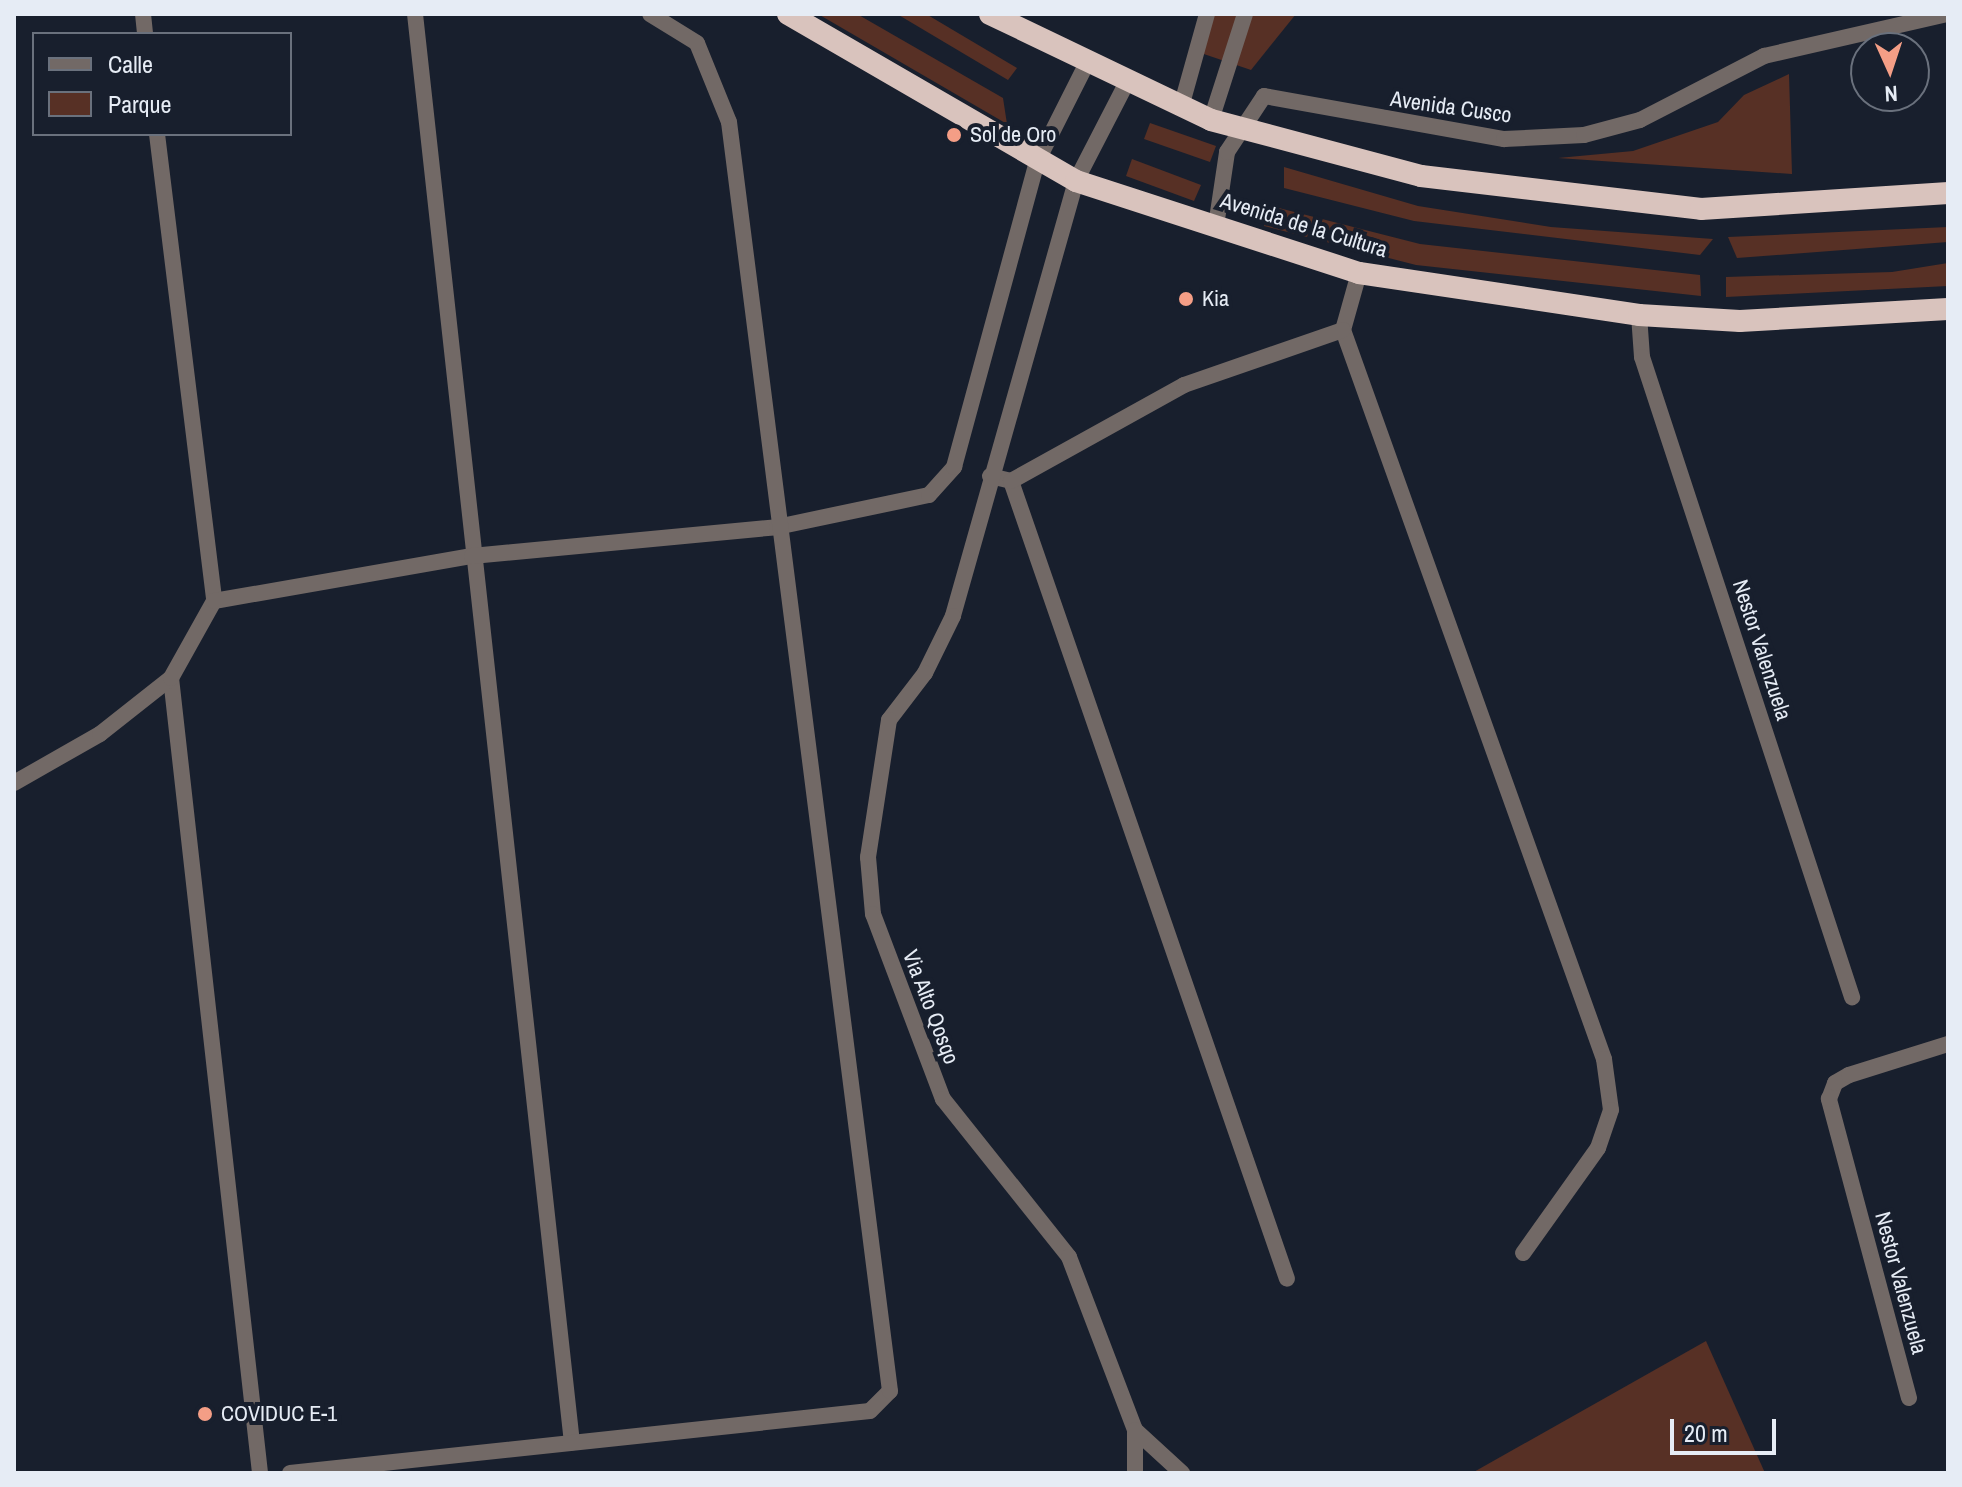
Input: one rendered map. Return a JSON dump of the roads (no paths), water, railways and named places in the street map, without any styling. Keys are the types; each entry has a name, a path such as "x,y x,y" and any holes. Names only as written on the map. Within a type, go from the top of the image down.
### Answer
{"highway":[{"name":"Avenida de la Cultura","path":"788,14 1037,162 1076,181 1359,273 1639,315 1740,321 1948,309"},
{"path":"990,14 1086,65 1211,120 1421,176 1606,202 1746,210 1948,193"}],"street":[{"path":"415,14 472,556 572,1442"},
{"path":"290,1473 870,1411 890,1391 777,527 729,122 697,43 650,14"},
{"path":"1181,107 1207,14"},
{"path":"1211,120 1245,14"},
{"name":"Avenida Cusco","path":"1216,226 1238,127 1264,96 1504,139 1584,135 1640,120 1764,56 1947,14"},
{"path":"214,601 472,556 777,527 929,495 954,467 1037,162 1086,65"},
{"name":"Via Alto Qosqo","path":"1126,84 1076,181 943,641 889,720 868,857 873,914 943,1099 1069,1257 1135,1430 1182,1473"},
{"path":"14,783 100,734 171,678 214,601 157,136"},
{"path":"1359,273 1343,330 1604,1059 1611,1110 1598,1148 1523,1253"},
{"name":"Nestor Valenzuela","path":"1639,315 1642,357 1852,997"},
{"path":"990,476 1011,481 1184,385 1343,330"},
{"path":"1011,481 1287,1279"},
{"path":"171,678 260,1473"},
{"name":"Nestor Valenzuela","path":"1909,1398 1829,1099 1835,1083 1948,1044"},
{"path":"1135,1430 1135,1473"}],"place":[{"name":"Sol de Oro","path":"954,135"},
{"name":"Kia","path":"1186,299"},
{"name":"COVIDUC E-1","path":"205,1414"}]}
